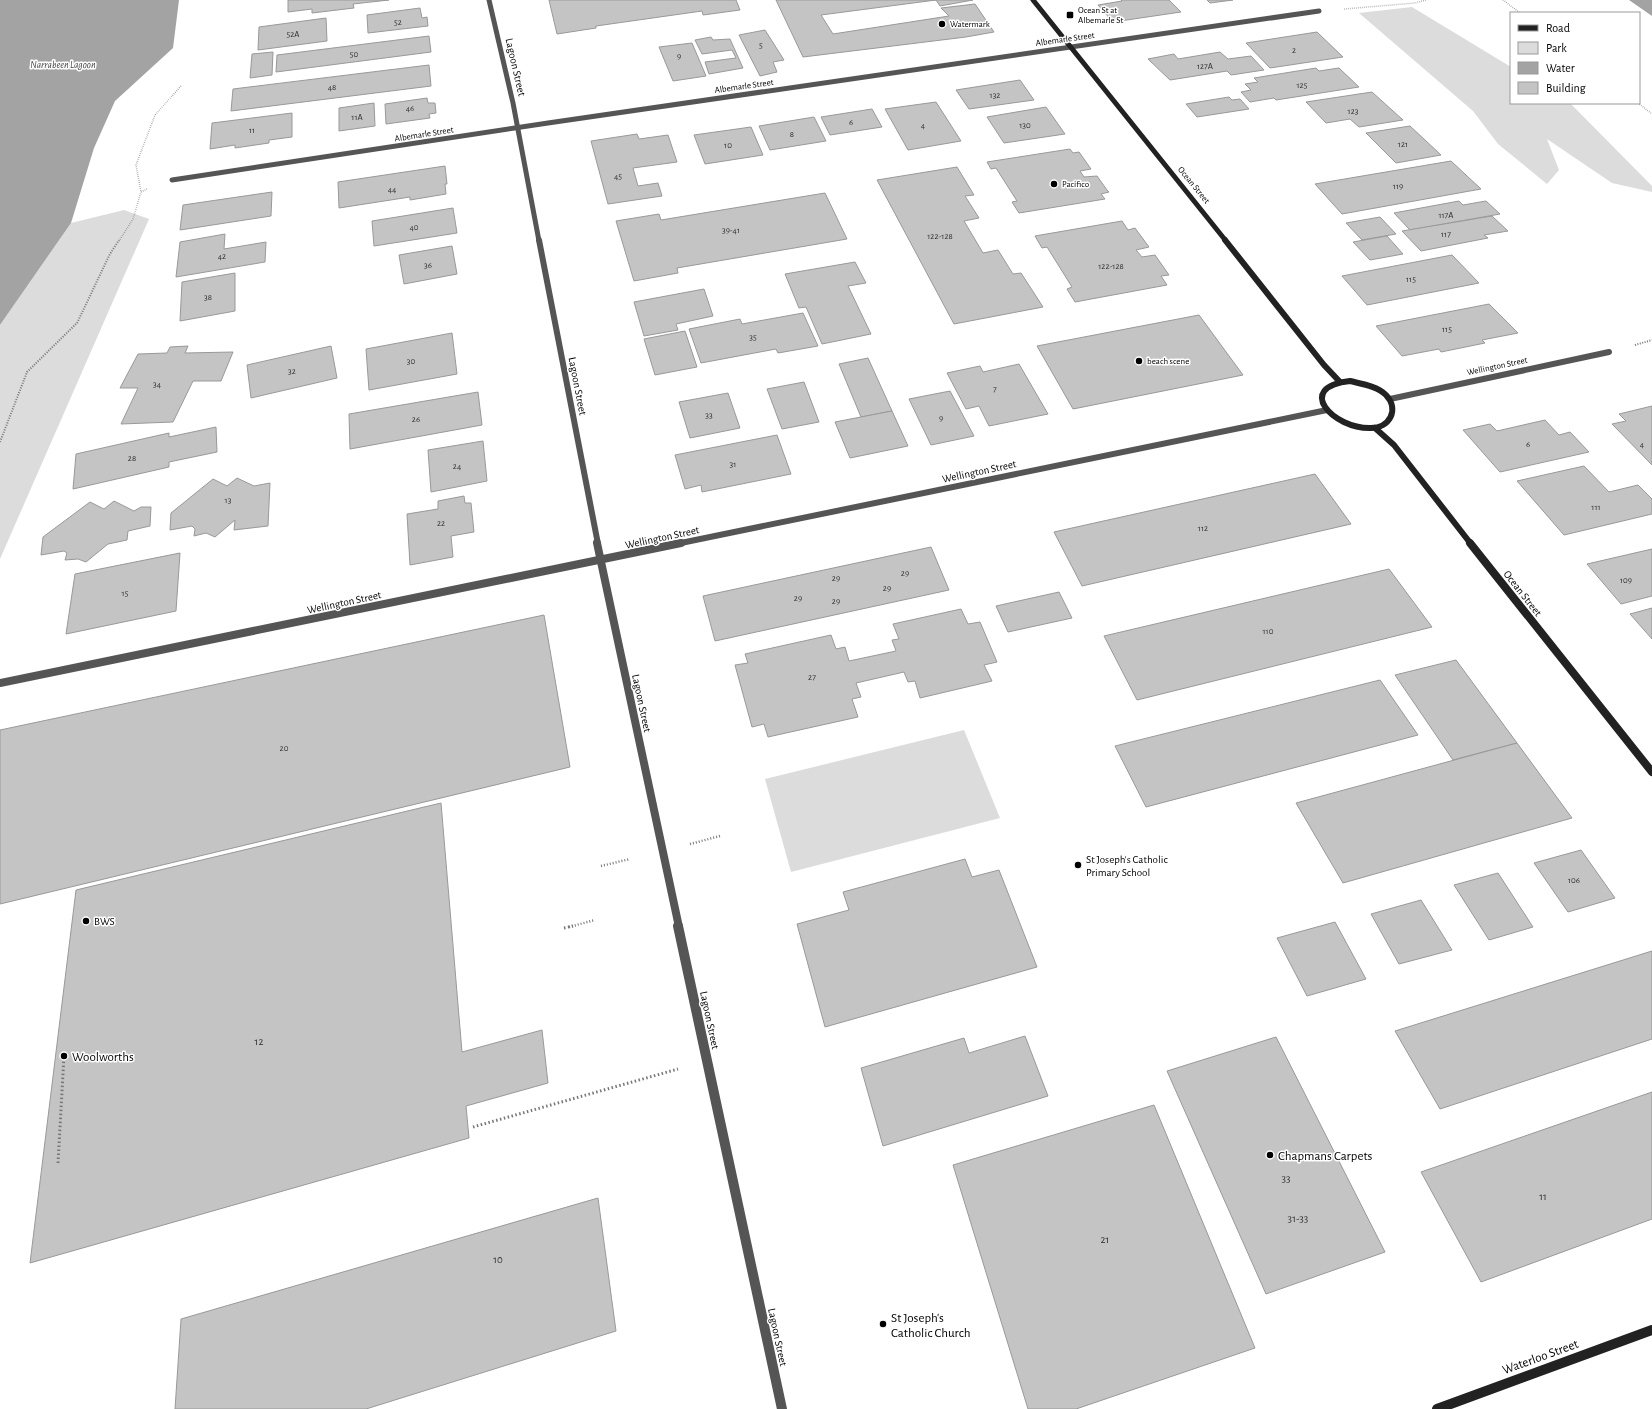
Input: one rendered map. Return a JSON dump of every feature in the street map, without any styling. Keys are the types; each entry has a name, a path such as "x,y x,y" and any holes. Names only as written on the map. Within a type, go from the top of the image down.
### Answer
{"street":[{"name":"Lagoon Street","path":"489,0 513,103 601,561 782,1409"},
{"name":"Ocean Street","path":"1034,0 1324,365 1340,382"},
{"name":"Albemarle Street","path":"172,180 1320,11"},
{"name":"Wellington Street","path":"1390,399 1609,352"},
{"path":"1340,382 1362,382 1383,392 1390,399 1394,407 1394,414 1391,420 1384,425 1375,428 1354,427 1334,417 1327,410 1323,403 1322,396 1325,390 1331,385 1340,382"},
{"name":"Wellington Street","path":"0,683 601,561 1327,410"},
{"name":"Ocean Street","path":"1375,428 1394,445 1543,636 1652,772"},
{"name":"Waterloo Street","path":"1437,1409 1652,1330"}],"path":[{"path":"1320,11 1426,0"},
{"path":"1503,0 1519,12"},
{"path":"0,442 27,372 77,323 110,254 133,219 141,192 136,166 155,116 181,86"},
{"path":"1639,104 1652,114"},
{"path":"141,192 172,180"},
{"path":"688,844 720,836"},
{"path":"601,866 630,858"},
{"path":"564,928 595,920"},
{"path":"58,1163 64,1056"},
{"path":"473,1127 708,1060"}],"green space":[{"path":"1412,7 1510,66 1510,104 1571,104 1652,186 1652,192 1612,183 1547,139 1559,170 1547,184 1498,144 1473,111 1359,13"},
{"path":"124,210 149,219 0,559 0,325 71,223"},
{"path":"964,730 1000,818 791,872 765,779"}],"water":[{"name":"Narrabeen Lagoon","path":"0,0 179,0 173,48 115,101 94,148 71,223 0,325"},
{"path":"1629,0 1652,0 1652,16"}],"building":[{"path":"288,0 389,0 353,4 354,8 312,13 312,9 288,12"},
{"path":"549,0 736,0 740,10 703,15 702,11 596,26 596,28 557,34"},
{"name":"Watermark","path":"776,0 936,0 821,15 833,34 949,16 941,8 975,4 994,32 966,37 803,57"},
{"path":"936,0 973,0 940,6"},
{"path":"1121,0 1169,0 1181,12 1113,22 1098,5 1122,1"},
{"path":"1207,0 1233,0 1210,3"},
{"path":"420,8 422,18 427,17 428,26 368,33 367,15"},
{"path":"326,18 327,41 258,50 259,27"},
{"path":"765,30 784,60 773,62 777,72 760,76 739,35"},
{"path":"1317,32 1343,57 1270,68 1246,43"},
{"path":"429,36 431,52 276,72 277,55"},
{"path":"711,37 713,40 730,39 743,68 709,74 705,62 736,58 732,50 702,54 695,40"},
{"path":"692,43 706,76 673,81 659,47"},
{"path":"273,52 272,75 250,78 252,54"},
{"path":"1220,52 1228,59 1251,56 1264,70 1231,75 1227,71 1170,80 1148,59 1174,54 1178,59"},
{"path":"429,65 431,86 231,111 233,89"},
{"path":"1316,68 1319,71 1339,68 1359,87 1276,100 1274,98 1250,102 1241,92 1251,90 1245,84 1258,82 1254,78"},
{"path":"1020,80 1034,100 969,109 956,90"},
{"path":"1372,92 1403,120 1359,127 1350,119 1326,123 1306,102"},
{"path":"1229,97 1232,100 1240,99 1249,109 1197,117 1186,104"},
{"path":"427,98 428,103 435,103 436,113 429,114 430,118 386,124 385,104"},
{"path":"936,102 961,141 908,150 885,109"},
{"path":"374,103 375,126 339,131 339,108"},
{"path":"1046,107 1065,134 1004,143 987,117"},
{"path":"872,109 882,127 830,135 821,117"},
{"path":"292,113 292,137 269,140 269,143 235,148 235,145 210,149 212,123"},
{"path":"814,117 826,141 770,150 759,126"},
{"path":"1410,126 1441,155 1396,163 1366,133"},
{"path":"751,127 763,155 705,164 694,135"},
{"path":"637,134 639,139 668,135 677,162 633,168 638,186 658,183 662,196 608,204 591,141"},
{"name":"Pacifico","path":"1070,149 1073,153 1079,152 1091,169 1080,171 1084,177 1097,176 1109,192 1101,194 1105,199 1019,213 1012,202 1017,201 996,168 991,169 987,162"},
{"path":"1451,161 1481,189 1342,214 1315,184"},
{"path":"445,166 447,184 445,184 446,194 410,200 410,197 339,208 338,182"},
{"path":"957,167 974,195 965,196 979,218 964,221 983,253 998,250 1013,274 1021,273 1043,307 954,324 877,180"},
{"path":"272,192 271,216 180,230 183,205"},
{"path":"825,193 847,239 677,268 678,273 634,281 616,221 659,214 661,220"},
{"path":"1459,201 1463,205 1486,201 1500,214 1410,230 1394,213"},
{"path":"453,208 457,233 374,246 372,221"},
{"path":"1492,216 1508,231 1484,235 1488,238 1421,251 1402,231"},
{"path":"1380,217 1396,234 1362,240 1346,223"},
{"path":"1122,221 1128,230 1135,228 1149,247 1136,250 1142,257 1155,255 1169,275 1161,276 1167,285 1075,302 1067,289 1072,287 1047,247 1042,248 1035,236"},
{"path":"225,234 224,249 266,242 265,262 176,277 180,242"},
{"path":"1387,236 1403,254 1370,260 1353,242"},
{"path":"452,246 457,274 404,284 399,255"},
{"path":"1452,255 1479,283 1367,305 1342,276"},
{"path":"855,262 866,283 848,286 871,334 822,344 806,307 799,308 785,274"},
{"path":"235,273 235,311 180,321 182,282"},
{"path":"704,289 713,316 676,324 678,330 644,336 634,302"},
{"path":"1489,304 1518,333 1482,340 1485,343 1441,352 1439,349 1402,356 1376,326"},
{"path":"803,313 818,346 778,353 776,349 701,363 689,329 740,319 742,324"},
{"name":"beach scene","path":"1199,315 1243,375 1073,409 1037,346"},
{"path":"685,331 697,367 655,375 644,339"},
{"path":"452,333 457,374 369,390 366,349"},
{"path":"188,346 185,353 233,352 221,381 193,381 173,422 121,424 138,388 120,388 138,354 167,353 170,347"},
{"path":"331,346 337,378 251,398 247,365"},
{"path":"868,358 892,411 861,417 839,364"},
{"path":"1019,364 1048,414 989,426 979,406 966,409 947,373 980,366 983,372"},
{"path":"804,382 819,422 782,429 767,389"},
{"path":"950,391 974,436 931,445 909,399"},
{"path":"478,392 482,425 350,449 349,414"},
{"path":"728,393 740,428 690,438 679,402"},
{"path":"1652,406 1652,465 1612,424 1626,421 1619,414"},
{"path":"892,411 908,446 850,458 835,422"},
{"path":"1545,420 1559,435 1570,432 1589,452 1500,472 1463,430 1490,424 1497,431"},
{"path":"216,427 217,452 169,462 169,467 73,489 76,454 169,433 169,437"},
{"path":"777,435 791,474 702,492 701,485 685,489 675,455"},
{"path":"483,441 487,481 431,492 428,450"},
{"path":"1584,466 1609,492 1638,485 1652,499 1652,514 1564,535 1517,481"},
{"path":"1315,474 1351,524 1082,586 1054,532"},
{"path":"237,478 254,486 270,483 268,526 234,530 235,520 215,537 206,533 194,536 195,529 192,526 170,530 171,513 213,479 227,486"},
{"path":"464,496 465,503 471,503 474,532 451,536 453,557 410,565 407,514 438,509 438,501"},
{"path":"114,501 134,511 141,507 151,507 150,526 128,531 127,540 108,544 86,562 78,559 65,560 67,553 64,551 41,555 43,537 90,502 104,509"},
{"path":"931,547 949,590 715,641 703,596"},
{"path":"1652,549 1652,596 1621,604 1587,564"},
{"path":"180,553 176,611 66,634 75,574"},
{"path":"1389,569 1432,627 1137,700 1104,636"},
{"path":"1059,592 1072,618 1008,632 996,606"},
{"path":"1652,608 1652,639 1630,614"},
{"path":"961,609 968,624 980,622 997,662 984,665 992,681 920,698 915,681 908,682 904,672 856,683 861,697 852,699 858,717 768,737 764,724 752,727 735,665 748,663 745,654 831,635 836,649 845,647 849,661 896,651 892,640 899,639 893,624"},
{"path":"544,615 570,767 0,904 0,730"},
{"path":"1456,660 1517,743 1453,760 1395,675"},
{"path":"1380,680 1418,735 1146,807 1115,746"},
{"path":"1517,743 1572,818 1343,883 1296,803"},
{"path":"441,803 462,1052 542,1030 548,1083 466,1106 469,1138 30,1263 76,890"},
{"path":"1581,850 1615,898 1568,912 1534,863"},
{"path":"965,859 972,877 999,870 1037,967 825,1027 797,924 849,910 843,892"},
{"path":"1498,873 1533,927 1489,940 1454,885"},
{"path":"1421,900 1452,950 1399,964 1371,914"},
{"path":"1335,922 1366,979 1307,996 1277,938"},
{"path":"1652,951 1652,1039 1440,1109 1395,1031"},
{"path":"1025,1036 1048,1096 883,1146 861,1068 964,1038 969,1053"},
{"path":"1276,1037 1385,1252 1266,1294 1167,1071"},
{"path":"1652,1092 1652,1219 1481,1282 1421,1172"},
{"path":"1154,1105 1255,1348 1076,1409 1028,1409 953,1165"},
{"path":"598,1198 616,1331 366,1409 175,1409 181,1319"}],"place":[{"name":"Ocean St at Albemarle St","path":"1070,15"},
{"name":"Watermark","path":"942,24"},
{"name":"Pacifico","path":"1054,184"},
{"name":"beach scene","path":"1139,361"},
{"name":"St Joseph's Catholic Primary School","path":"1078,865"},
{"name":"BWS","path":"86,921"},
{"name":"Woolworths","path":"64,1056"},
{"name":"Chapmans Carpets","path":"1270,1155"},
{"name":"St Joseph's Catholic Church","path":"883,1324"}]}
